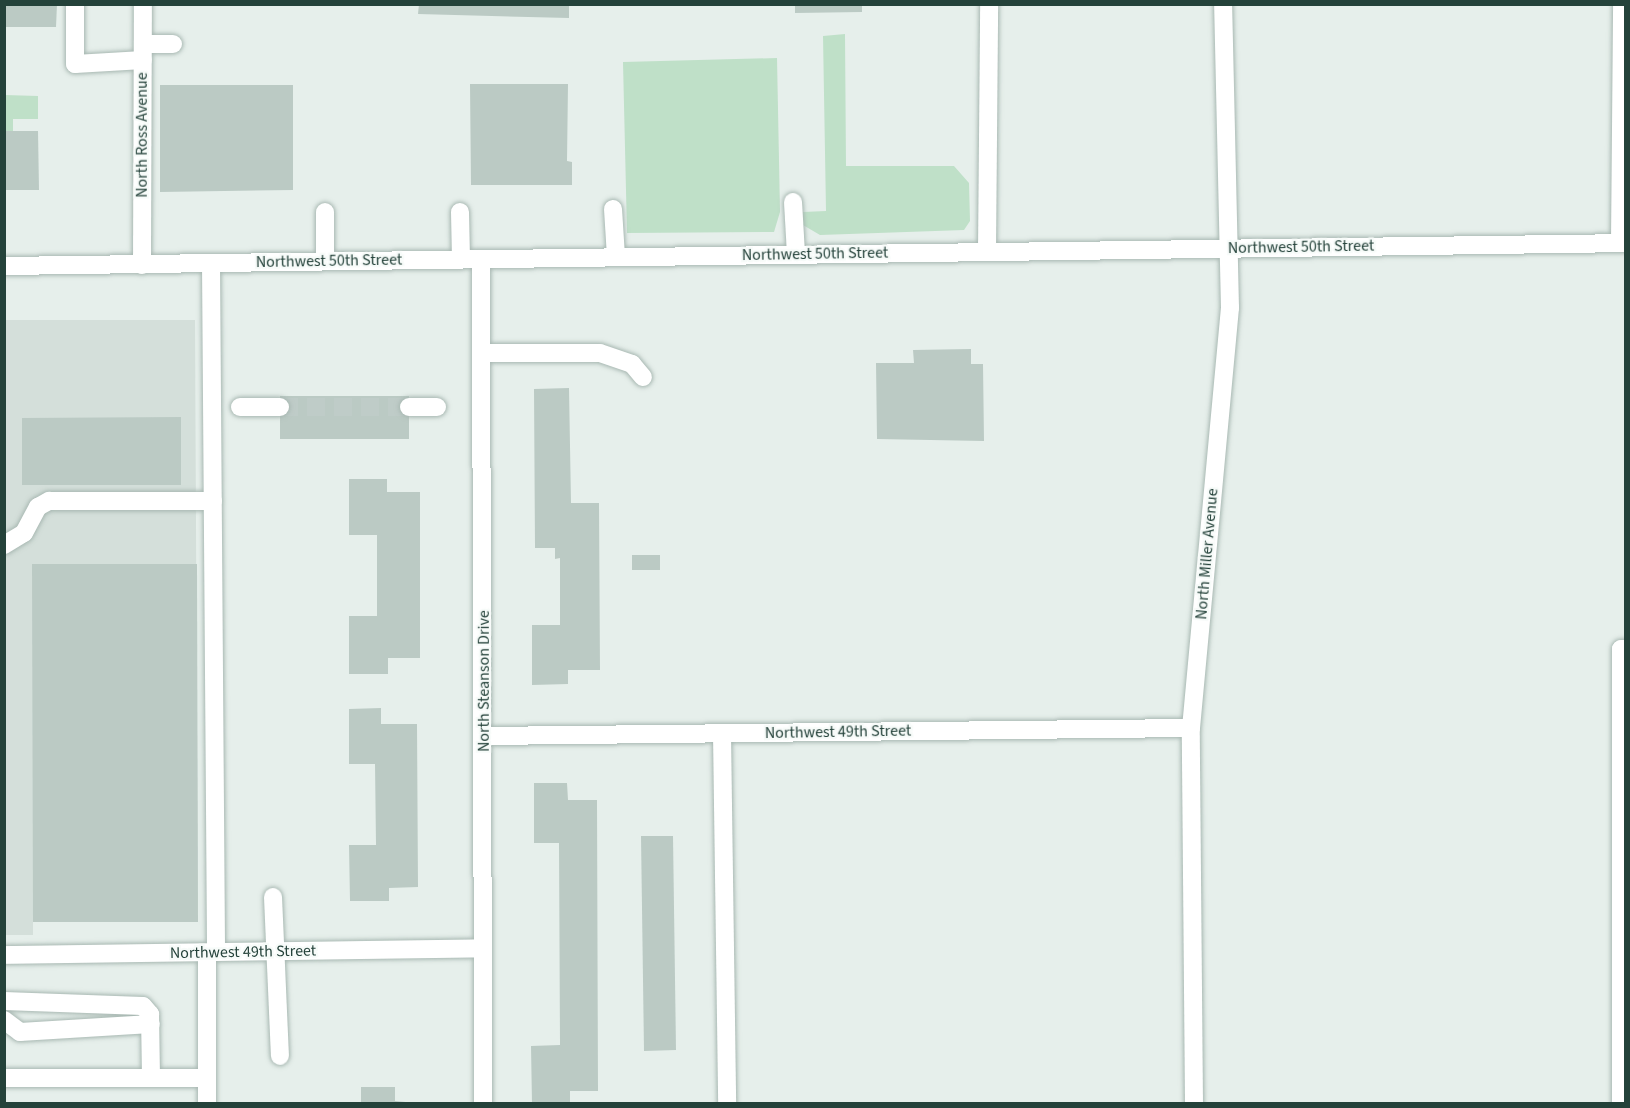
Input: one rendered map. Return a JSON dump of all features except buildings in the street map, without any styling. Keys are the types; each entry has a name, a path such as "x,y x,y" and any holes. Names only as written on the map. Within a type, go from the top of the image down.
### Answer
{"street":[{"path":"75,4 75,64 174,44"},
{"name":"North Ross Avenue","path":"142,265 143,4"},
{"path":"987,252 989,4"},
{"name":"North Miller Avenue","path":"1194,1104 1191,728 1230,308 1223,4"},
{"path":"1622,4 1623,243"},
{"path":"793,202 796,254"},
{"path":"613,209 616,257"},
{"path":"325,212 325,260"},
{"path":"460,213 460,259"},
{"name":"Northwest 50th Street","path":"4,266 1623,243"},
{"name":"North Steanson Drive","path":"482,259 485,736 481,948 483,1104"},
{"path":"207,1104 211,952 213,501 211,263"},
{"path":"482,353 600,353 632,364 643,377"},
{"path":"240,407 280,407"},
{"path":"410,407 437,407"},
{"path":"4,545 24,533 34,511 49,501 213,501"},
{"path":"1620,1104 1623,649"},
{"name":"Northwest 49th Street","path":"485,736 1191,728"},
{"path":"722,733 727,1104"},
{"path":"273,897 280,1056"},
{"name":"Northwest 49th Street","path":"4,955 481,948"},
{"path":"4,1001 135,1002 150,1014 151,1078"},
{"path":"4,1020 20,1032 151,1024"},
{"path":"4,1078 207,1078"}],"shaded area":[{"path":"4,320 195,320 198,922 33,922 33,935 5,935"}],"green space":[{"path":"845,34 846,166 954,166 969,183 970,221 964,230 820,235 803,225 803,212 826,211 823,36"},
{"path":"777,58 780,212 774,232 627,233 623,62"},
{"path":"5,95 38,96 38,119 13,119 13,131 5,131"}],"tunnel":[{"path":"280,407 409,407"}]}
